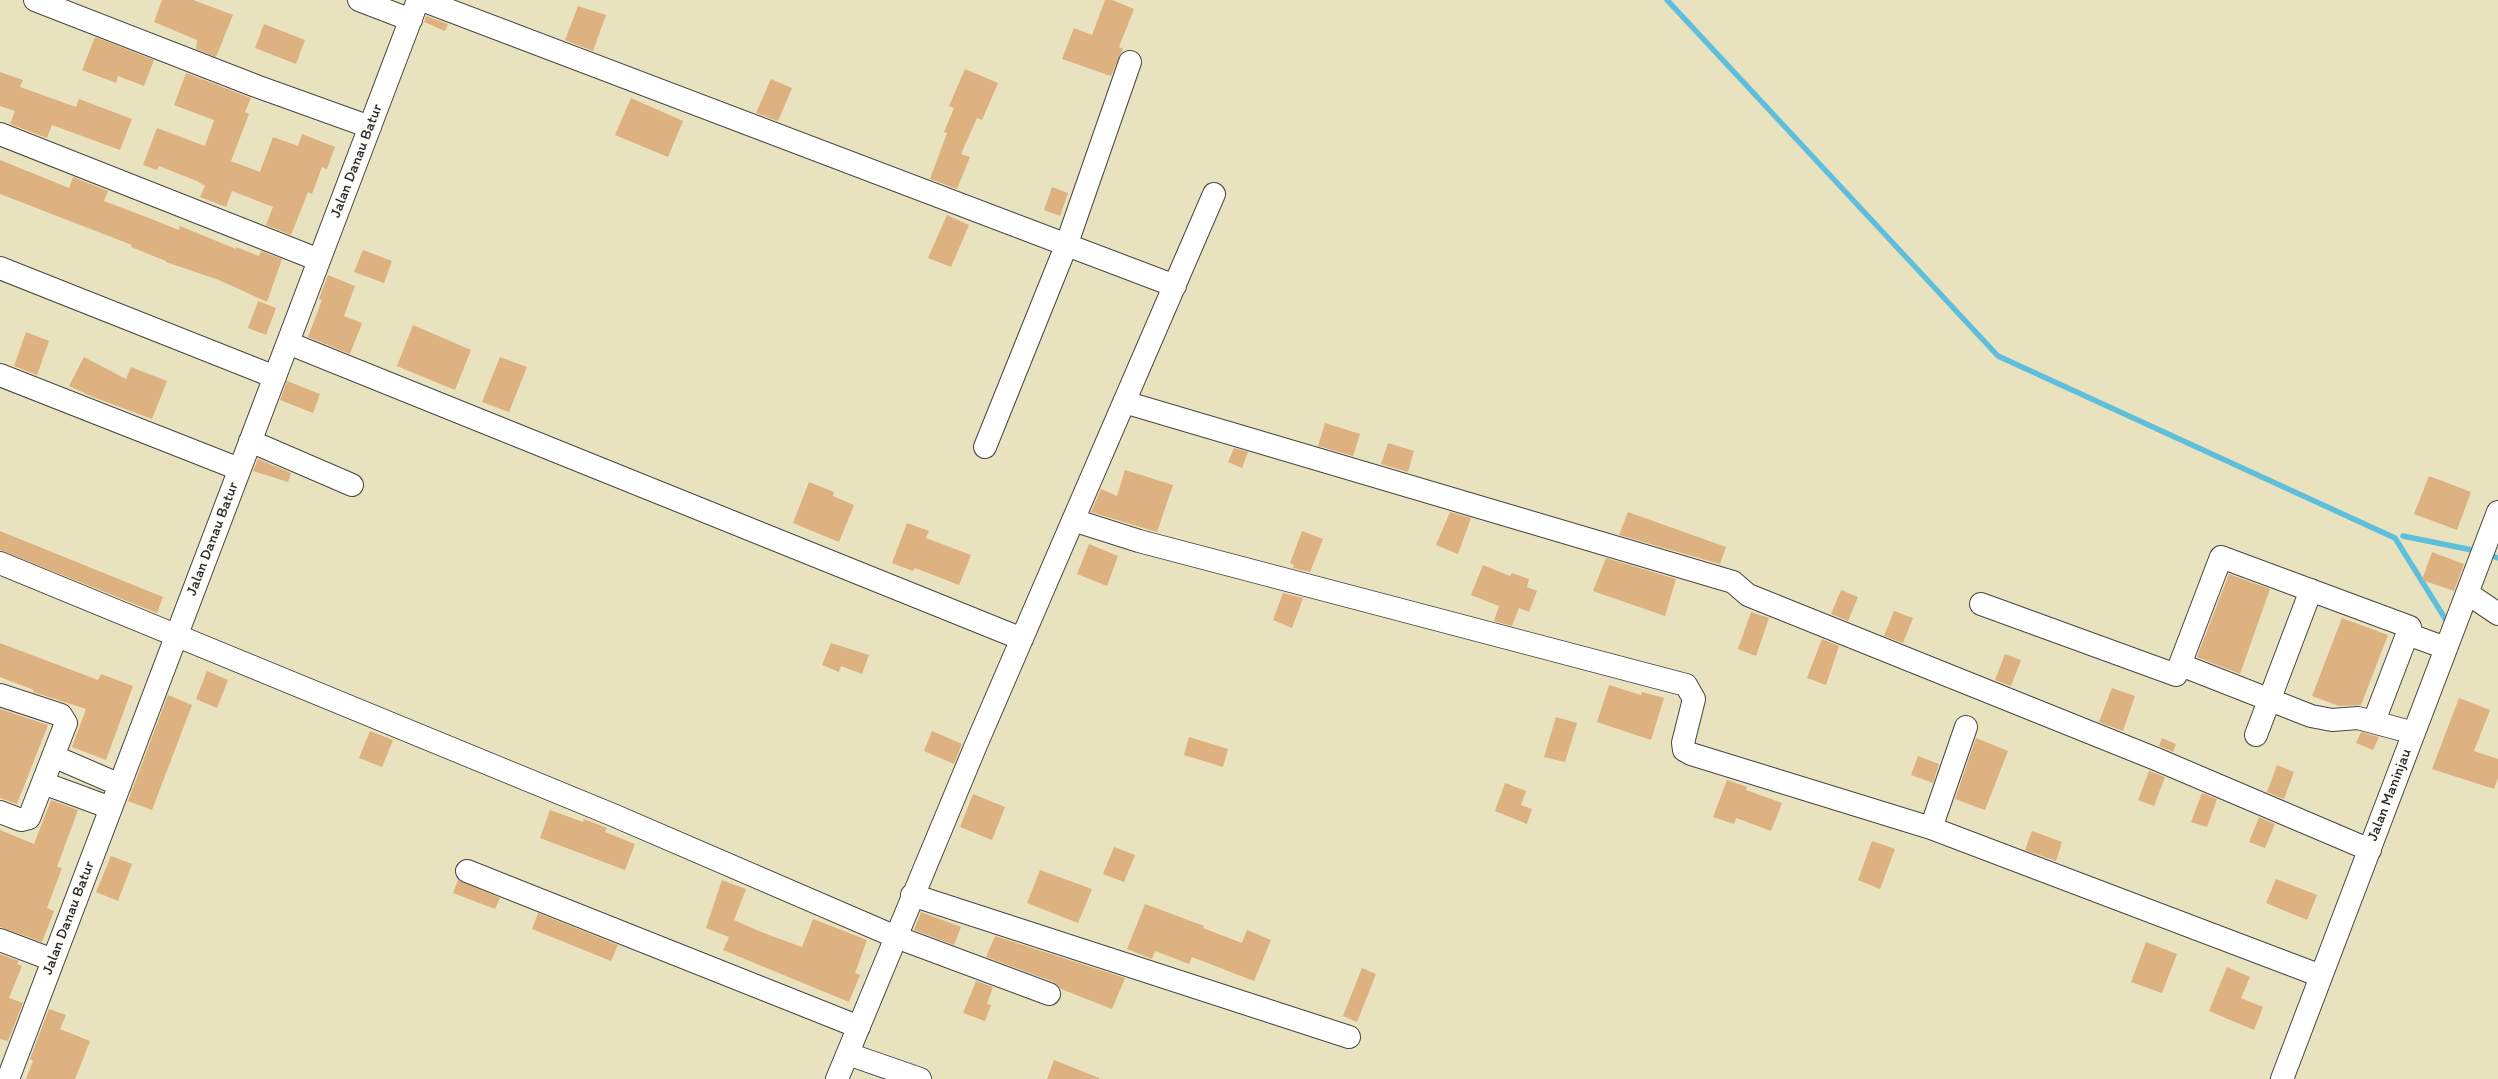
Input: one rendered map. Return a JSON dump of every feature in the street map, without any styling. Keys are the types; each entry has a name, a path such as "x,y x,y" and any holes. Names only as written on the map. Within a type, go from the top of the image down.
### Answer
{"street":[{"path":"35,0 256,86 370,127"},
{"path":"359,0 414,10"},
{"path":"422,0 1175,286"},
{"name":"Jalan Danau Batur","path":"8,1064 53,960 414,10"},
{"path":"985,447 1066,246 1130,62"},
{"path":"0,134 319,260"},
{"path":"837,1079 912,895 1214,194"},
{"path":"0,268 275,377"},
{"path":"288,343 1022,639"},
{"path":"0,375 239,469"},
{"path":"1124,402 1733,582 1748,595 2156,759 2370,850"},
{"path":"250,441 352,485"},
{"name":"Jalan Maninjau","path":"2282,1079 2498,512"},
{"path":"1073,520 1139,541 1686,685 1694,699 1683,743 1684,750 1691,754 1931,828 2321,976"},
{"path":"1981,604 2176,675 2221,556 2410,627 2374,721"},
{"path":"0,563 613,815 896,937 1049,994"},
{"path":"2256,735 2311,590"},
{"path":"2464,601 2498,614"},
{"path":"2407,634 2446,648"},
{"path":"2180,665 2311,716 2332,720 2358,718 2414,733"},
{"path":"0,695 61,715 66,720 66,726 29,818 21,820 0,812"},
{"path":"1931,828 1966,728"},
{"path":"53,756 120,785"},
{"path":"43,783 111,808"},
{"path":"467,871 859,1027"},
{"path":"912,895 1349,1037"},
{"path":"0,940 53,960"},
{"path":"848,1054 920,1079"}],"building":[{"path":"162,0 193,0 233,15 216,57 196,49 197,40 154,22"},
{"path":"1105,0 1112,0 1134,9 1119,47 1123,49 1111,76 1062,59 1074,28 1092,35"},
{"path":"578,6 606,15 593,51 565,40"},
{"path":"426,16 448,24 445,31 424,22"},
{"path":"264,24 305,40 296,64 255,48"},
{"path":"95,37 154,60 144,86 118,76 116,83 82,70"},
{"path":"965,69 998,83 982,120 977,118 961,154 970,157 957,189 930,179 947,133 944,132 954,108 949,106"},
{"path":"0,72 23,80 20,87 76,107 79,99 132,119 120,150 52,125 47,138 10,124 15,111 0,106"},
{"path":"186,73 251,98 245,112 249,114 231,161 260,172 273,137 298,146 302,134 335,147 327,169 322,167 312,194 308,192 291,235 266,225 273,207 232,191 226,207 200,197 205,186 197,181 159,166 157,170 143,165 157,128 205,146 214,120 174,105"},
{"path":"771,79 792,88 778,121 756,113"},
{"path":"631,98 683,121 668,157 615,135"},
{"path":"0,160 69,188 73,177 108,191 104,201 179,230 180,226 236,249 236,247 259,256 261,251 282,259 267,302 219,280 166,262 131,247 132,245 0,194"},
{"path":"1052,187 1068,193 1060,216 1044,210"},
{"path":"947,215 969,225 951,267 928,258"},
{"path":"363,250 392,261 384,283 354,272"},
{"path":"328,275 355,286 344,316 362,323 350,354 308,337 322,300 319,299"},
{"path":"258,301 276,308 266,335 248,328"},
{"path":"413,325 471,350 455,390 397,366"},
{"path":"26,332 49,341 37,375 14,366"},
{"path":"84,357 126,379 131,367 167,381 152,419 69,386"},
{"path":"500,357 527,367 509,412 482,402"},
{"path":"287,381 320,394 313,413 280,400"},
{"path":"1325,423 1360,434 1353,456 1318,446"},
{"path":"1388,443 1414,451 1408,472 1381,464"},
{"path":"1234,448 1248,452 1242,468 1228,462"},
{"path":"258,459 291,473 288,482 253,471"},
{"path":"1125,470 1173,485 1157,532 1091,512 1101,489 1117,496"},
{"path":"2429,476 2471,492 2457,530 2414,514"},
{"path":"809,482 834,492 833,496 854,505 839,542 793,523"},
{"path":"1450,512 1471,518 1458,554 1436,545"},
{"path":"1628,512 1726,547 1720,564 1619,535"},
{"path":"907,523 929,531 926,538 971,555 959,585 915,568 913,571 892,563"},
{"path":"0,531 163,597 157,613 0,550"},
{"path":"1302,531 1323,539 1310,572 1293,568 1294,565 1290,563"},
{"path":"1089,544 1118,556 1107,586 1077,574"},
{"path":"2432,552 2464,564 2454,591 2422,580"},
{"path":"1606,558 1676,579 1665,616 1593,591"},
{"path":"1483,565 1510,576 1512,573 1529,579 1527,587 1537,591 1529,612 1519,608 1512,626 1494,621 1499,606 1471,595"},
{"path":"2229,574 2270,589 2240,674 2197,657"},
{"path":"1841,590 1858,597 1848,621 1831,614"},
{"path":"1283,593 1303,598 1292,628 1273,620"},
{"path":"1894,611 1913,618 1903,643 1884,636"},
{"path":"1751,612 1769,618 1756,656 1738,649"},
{"path":"2342,618 2388,635 2361,705 2339,706 2312,696"},
{"path":"1822,639 1839,646 1826,685 1807,678"},
{"path":"0,643 98,680 101,674 133,686 106,760 72,747 86,709 33,692 34,690 0,677"},
{"path":"831,643 869,655 862,674 841,666 839,672 822,665"},
{"path":"2005,654 2021,660 2011,686 1995,680"},
{"path":"207,671 228,680 217,708 196,699"},
{"path":"1609,685 1641,695 1642,692 1664,698 1651,740 1597,722"},
{"path":"2112,688 2135,696 2123,731 2099,722"},
{"path":"168,695 192,705 152,810 128,801"},
{"path":"2459,698 2490,710 2474,751 2498,759 2498,778 2494,789 2432,769"},
{"path":"0,709 48,725 17,804 0,798"},
{"path":"1556,717 1577,723 1565,762 1544,757"},
{"path":"370,731 393,740 382,767 359,758"},
{"path":"932,731 962,744 954,764 924,751"},
{"path":"2361,732 2379,737 2373,750 2356,743"},
{"path":"1189,737 1228,749 1223,767 1184,755"},
{"path":"1976,738 2008,751 1985,810 1955,799"},
{"path":"2162,738 2176,744 2173,752 2159,746"},
{"path":"1918,756 1939,764 1933,783 1911,775"},
{"path":"2277,765 2294,772 2284,799 2267,792"},
{"path":"2149,771 2165,777 2154,806 2138,800"},
{"path":"1727,780 1747,787 1746,790 1782,803 1771,831 1736,818 1734,824 1713,817"},
{"path":"1505,783 1526,791 1521,805 1532,809 1527,824 1495,811"},
{"path":"2202,793 2217,799 2207,827 2191,822"},
{"path":"973,794 1005,807 992,840 960,827"},
{"path":"51,800 78,810 57,867 62,868 47,908 54,911 42,942 0,927 0,830 34,844"},
{"path":"550,810 583,822 584,819 607,828 605,832 635,844 625,870 540,838"},
{"path":"2259,817 2275,824 2265,848 2249,842"},
{"path":"2032,831 2062,842 2056,861 2025,850"},
{"path":"1872,841 1895,849 1880,889 1858,880"},
{"path":"1114,847 1135,855 1124,882 1103,874"},
{"path":"111,856 132,864 118,901 96,892"},
{"path":"1040,870 1092,889 1078,923 1027,903"},
{"path":"2276,879 2317,895 2307,920 2266,903"},
{"path":"458,880 500,898 495,909 453,893"},
{"path":"722,880 746,889 734,920 761,932 802,947 813,919 867,940 855,973 860,975 849,1002 723,950 729,937 706,928"},
{"path":"1145,904 1204,926 1203,928 1242,943 1247,930 1271,940 1254,981 1192,957 1189,964 1155,951 1152,959 1127,949"},
{"path":"921,912 961,927 954,945 914,930"},
{"path":"538,913 618,945 611,961 532,929"},
{"path":"995,936 1125,978 1112,1009 1061,989 1054,982 986,957"},
{"path":"2146,942 2177,954 2162,993 2131,982"},
{"path":"0,954 19,961 17,964 22,966 9,998 23,1003 8,1041 0,1039"},
{"path":"2227,967 2250,977 2241,998 2263,1007 2254,1030 2209,1011"},
{"path":"1362,968 1376,974 1357,1022 1343,1016"},
{"path":"976,981 993,987 987,1004 991,1005 985,1021 963,1013"},
{"path":"49,1009 66,1015 60,1029 90,1041 75,1079 26,1079 33,1061 30,1059"},
{"path":"1054,1060 1099,1078 1099,1079 1047,1079"}],"waterway":[{"path":"1667,0 1998,356 2395,538 2446,620"},
{"path":"2403,536 2477,551"},
{"path":"2486,554 2498,558"}]}
